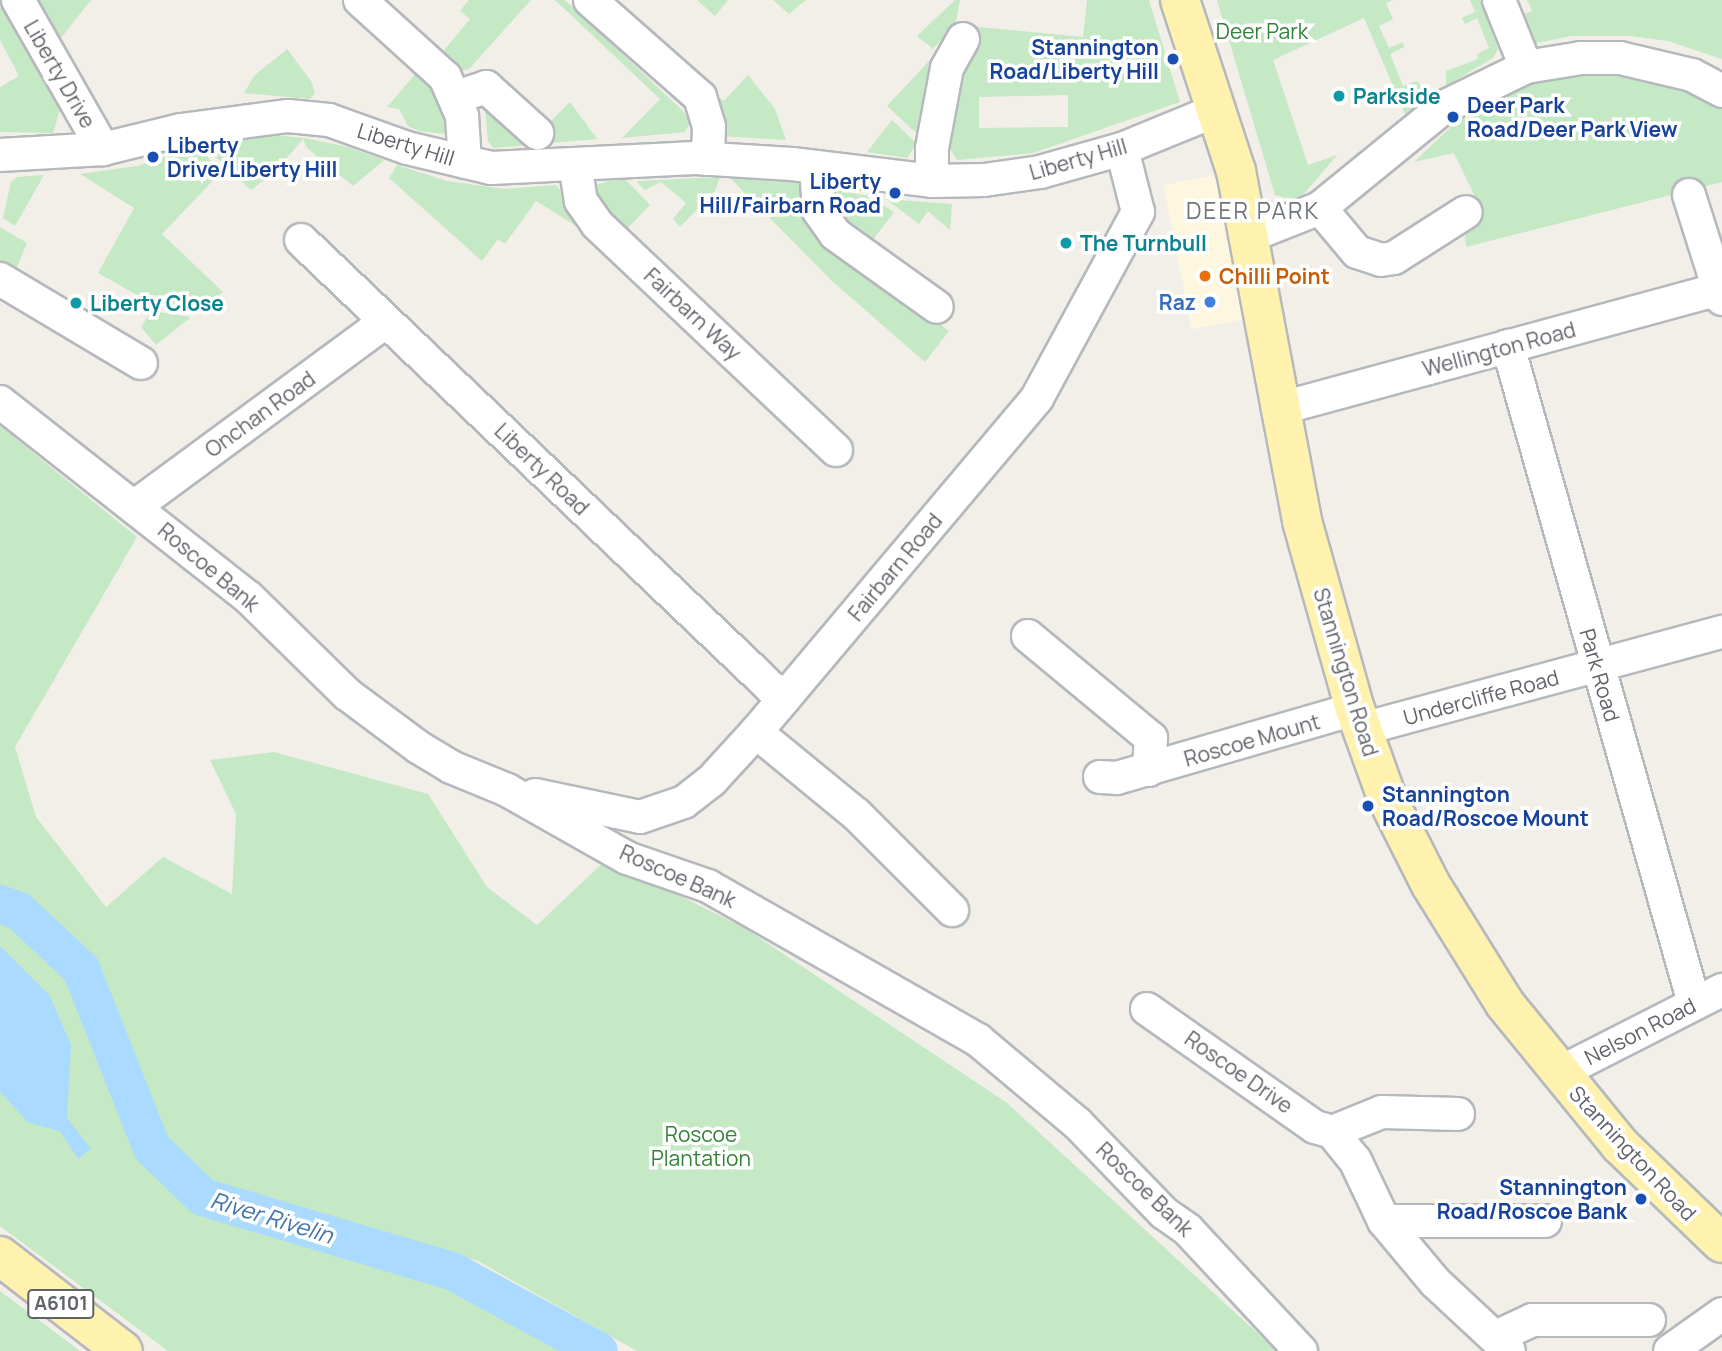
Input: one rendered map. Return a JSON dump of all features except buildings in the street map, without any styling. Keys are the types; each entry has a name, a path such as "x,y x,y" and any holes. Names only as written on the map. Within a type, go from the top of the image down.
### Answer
{"main road":[{"name":"Stannington Road","path":"1180,0 1217,110 1249,236 1266,310 1278,409 1302,521 1358,719 1387,798 1431,885 1505,1004 1620,1145 1722,1243"},
{"name":"A6101","path":"0,1256 123,1351"}],"street":[{"name":"Liberty Drive","path":"18,0 103,149"},
{"path":"360,0 441,72 456,97 462,116 465,162"},
{"path":"590,0 699,97 709,127 708,159"},
{"path":"1499,0 1526,67"},
{"path":"932,181 932,148 947,68 963,39"},
{"path":"1249,236 1320,208 1444,107 1526,67 1581,58 1620,58 1692,75 1722,91"},
{"path":"456,97 486,87 537,133"},
{"name":"Liberty Hill","path":"0,155 103,149 181,130 288,116 329,120 407,148 465,162 513,169 708,159 816,167 932,181 1040,173 1122,149 1217,110"},
{"name":"Fairbarn Road","path":"507,790 640,817 684,802 712,780 756,732 1037,398 1138,212 1122,149"},
{"name":"Fairbarn Way","path":"575,164 581,201 597,224 836,450"},
{"path":"816,167 819,211 835,234 937,307"},
{"path":"1689,195 1721,294"},
{"path":"1320,208 1357,252 1367,259 1381,260 1394,258 1466,212"},
{"name":"Liberty Road","path":"301,240 783,699"},
{"path":"0,279 141,363"},
{"name":"Wellington Road","path":"1278,409 1508,346 1721,294"},
{"name":"Onchan Road","path":"134,507 386,321"},
{"name":"Park Road","path":"1508,346 1598,666 1708,997"},
{"name":"Roscoe Bank","path":"0,402 248,597 346,694 383,723 451,767 507,790 627,858 708,886 978,1040 1077,1123 1197,1240 1301,1351"},
{"name":"Undercliffe Road","path":"1358,719 1598,666 1722,632"},
{"name":"Roscoe Mount","path":"1028,636 1151,738 1149,770"},
{"name":"Roscoe Mount","path":"1100,777 1117,778 1358,719"},
{"path":"756,732 856,814 952,910"},
{"name":"Nelson Road","path":"1559,1073 1708,997"},
{"name":"Roscoe Drive","path":"1147,1009 1315,1127 1332,1132 1355,1160 1384,1221 1435,1282 1503,1344 1532,1320 1649,1320"},
{"path":"1332,1132 1382,1112 1458,1114"},
{"path":"1384,1221 1545,1221"},
{"path":"1670,1351 1722,1314"}],"shaded area":[{"path":"1231,172 1259,316 1191,329 1163,185"}],"green space":[{"path":"38,0 91,0 60,39"},
{"path":"469,0 531,0 469,69 457,72 439,56 470,19 460,11"},
{"path":"555,0 565,0 684,112 690,123 685,132 622,138 660,99"},
{"path":"697,0 728,0 715,16"},
{"path":"773,0 806,0 789,14"},
{"path":"955,0 960,0 956,22 933,49 917,36"},
{"path":"1087,0 1149,0 1180,102 1033,153 957,160 947,145 959,81 980,40 968,26 1083,37","holes":["1068,95 1068,127 979,128 979,97"]},
{"name":"Deer Park","path":"1217,0 1393,0 1386,3 1393,19 1379,26 1389,48 1403,42 1404,47 1390,54 1403,86 1417,81 1431,96 1405,114 1364,18 1273,60 1308,165 1337,155 1303,195 1290,199 1275,195"},
{"path":"1470,0 1480,0 1498,49 1493,58 1446,86 1446,71 1478,59 1477,54 1489,48 1477,18 1465,24 1462,18 1475,12"},
{"path":"1527,0 1722,0 1722,59 1668,41 1631,36 1571,36 1532,44 1516,17 1532,11"},
{"path":"0,4 60,110 53,133 0,132 0,87 19,76 0,40"},
{"path":"287,49 311,81 315,93 310,99 244,93 254,76"},
{"path":"930,60 919,130 915,132 887,106"},
{"path":"422,66 442,84 454,135 419,131 408,126 399,109 387,107"},
{"path":"1617,74 1675,87 1722,109 1722,182 1466,247 1465,234 1480,207 1454,153 1414,162 1471,108 1514,86 1564,75"},
{"path":"748,75 775,109 786,140 721,136 716,108 720,98 724,101"},
{"path":"570,102 597,139 493,148 488,141 485,108 491,106 547,125"},
{"path":"892,120 917,144 907,158 867,152"},
{"path":"273,135 304,138 348,147 384,160 353,186 307,148 303,139 275,172 251,190 203,145"},
{"path":"198,146 221,172 162,234 223,292 200,310 153,304 98,273 134,208 80,174 137,166"},
{"path":"397,165 447,181 505,189 556,185 603,243 536,201 505,244 498,239 482,261 389,178"},
{"path":"44,175 15,226 3,218 11,182 17,177"},
{"path":"720,177 715,191 680,227 673,219 686,203 661,182 645,190 636,181"},
{"path":"730,178 799,183 820,233 949,331 925,362 833,282"},
{"path":"617,179 626,180 650,205 624,232 594,198 595,185"},
{"path":"830,189 869,196 894,212 872,241 841,224 826,194"},
{"path":"886,199 952,204 950,230 928,211 919,224"},
{"path":"0,227 27,243 12,279 0,265"},
{"path":"151,311 191,317 156,345 141,327"},
{"name":"Roscoe Plantation","path":"0,426 137,537 15,747 36,817 106,907 163,857 232,894 236,814 210,760 274,752 428,794 487,887 537,925 607,859 746,929 1006,1102 1277,1351 637,1351 478,1261 205,1188 158,1141 91,972 22,904 0,896"},
{"path":"0,917 12,922 73,980 143,1152 183,1195 436,1277 559,1338 553,1346 563,1351 168,1351 0,1226"},
{"path":"0,1291 80,1351 0,1351"}],"water":[{"path":"0,946 50,996 71,1045 67,1118 91,1149 78,1159 60,1131 29,1123 0,1092"}],"waterway":[{"name":"River Rivelin","path":"0,904 19,911 81,969 152,1148 203,1197 452,1271 599,1351"}],"place":[{"name":"Stannington Road/Liberty Hill","path":"1173,59"},
{"name":"Parkside","path":"1339,96"},
{"name":"Deer Park Road/Deer Park View","path":"1453,117"},
{"name":"Liberty Drive/Liberty Hill","path":"153,157"},
{"name":"Liberty Hill/Fairbarn Road","path":"895,193"},
{"name":"The Turnbull","path":"1066,243"},
{"name":"Chilli Point","path":"1205,276"},
{"name":"Raz","path":"1210,302"},
{"name":"Liberty Close","path":"76,303"},
{"name":"Stannington Road/Roscoe Mount","path":"1368,806"},
{"name":"Stannington Road/Roscoe Bank","path":"1641,1199"}],"district":[{"name":"DEER PARK","path":"1253,210"}]}
